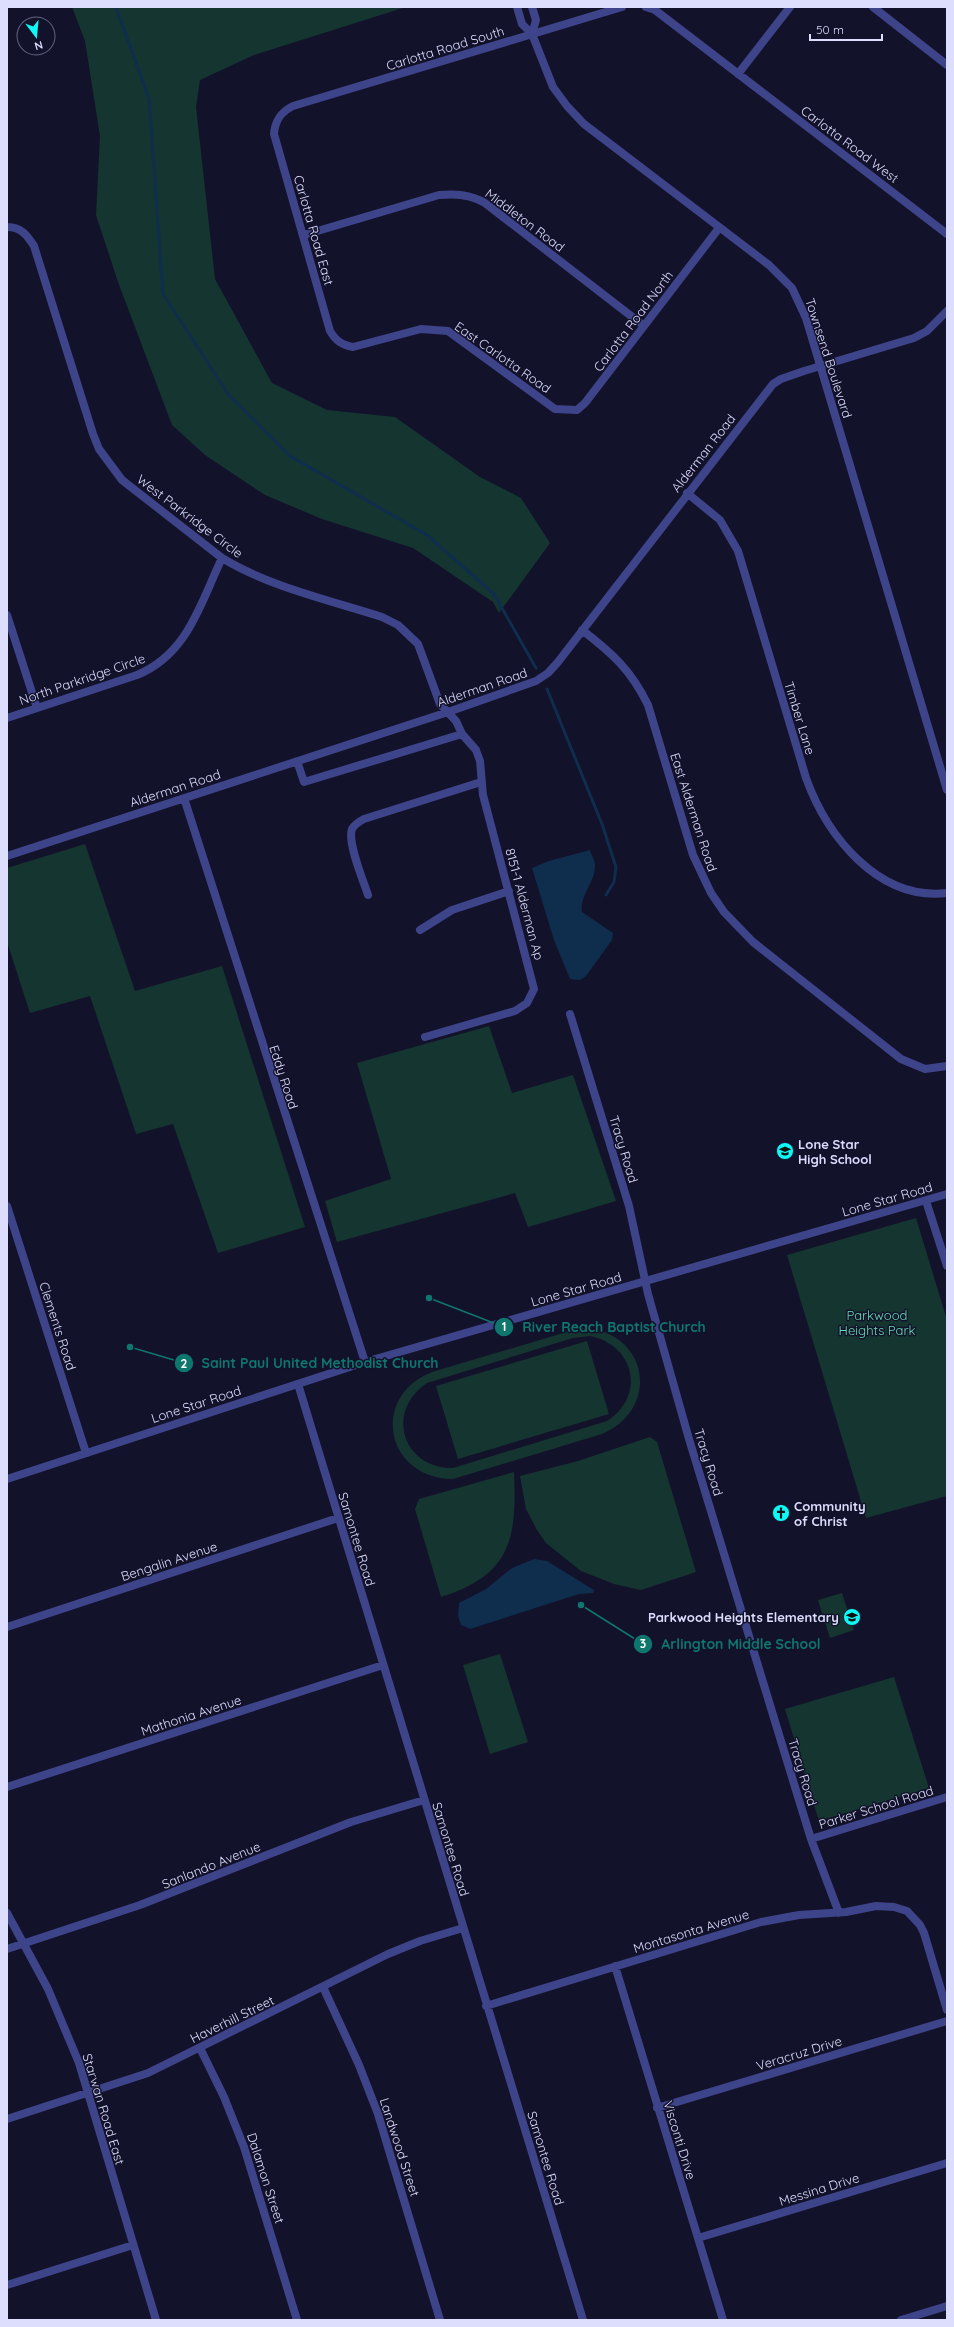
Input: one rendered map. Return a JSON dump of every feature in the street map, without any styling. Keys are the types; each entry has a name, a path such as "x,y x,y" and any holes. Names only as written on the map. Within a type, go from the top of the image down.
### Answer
{"street":[{"name":"Townsend Boulevard","path":"517,7 522,24 532,34 553,88 584,124 769,265 792,288 806,318 947,790"},
{"name":"Townsend Boulevard","path":"532,7 536,20 532,34"},
{"name":"Carlotta Road South","path":"278,118 284,110 293,106 622,7"},
{"path":"646,7 655,10 738,74 790,7"},
{"path":"873,7 947,65"},
{"name":"Carlotta Road West","path":"738,74 947,234"},
{"name":"Carlotta Road East","path":"278,118 274,126 274,134 304,235 330,331 343,345"},
{"name":"Middleton Road","path":"304,235 439,195 458,194 473,196 485,203 644,326"},
{"name":"West Parkridge Circle","path":"7,227 16,228 25,233 34,246 99,449 122,480 222,558 257,576 382,617 398,625 418,644 440,704 448,712"},
{"name":"Carlotta Road North","path":"555,409 568,411 577,410 585,403 719,228"},
{"name":"Alderman Road","path":"7,856 297,762 536,681 558,662 687,493 773,384 781,379 914,338 927,331 947,311"},
{"name":"East Carlotta Road","path":"343,345 353,347 420,329 448,331 555,409"},
{"name":"Timber Lane","path":"687,493 720,520 738,552 806,778 813,798 825,820 838,840 856,857 894,885 911,892 931,895 947,894"},
{"name":"North Parkridge Circle","path":"7,718 137,675 151,669 166,659 186,635 222,558"},
{"path":"7,615 37,708"},
{"name":"East Alderman Road","path":"582,630 611,653 628,671 639,687 648,705 693,855 711,893 724,912 753,942 901,1059 925,1069 947,1066"},
{"name":"8151-1 Alderman Ap","path":"425,1037 515,1011 531,998 534,989 533,980 481,782 476,750 448,712"},
{"path":"297,762 304,782 460,730"},
{"path":"368,895 351,840 352,829 356,823 364,819 481,782"},
{"name":"Eddy Road","path":"184,798 365,1362"},
{"path":"420,930 452,910 509,891"},
{"name":"Tracy Road","path":"570,1014 630,1206 645,1282 689,1439 811,1839 839,1913"},
{"name":"Lone Star Road","path":"7,1479 365,1362 947,1194"},
{"path":"926,1201 947,1266"},
{"name":"Clements Road","path":"7,1206 86,1453"},
{"name":"Samontee Road","path":"298,1384 486,2006 583,2320"},
{"name":"Bengalin Avenue","path":"7,1627 338,1518"},
{"name":"Mathonia Avenue","path":"7,1787 383,1665"},
{"name":"Parker School Road","path":"811,1839 947,1798"},
{"name":"Sanlando Avenue","path":"7,1949 196,1885 351,1822 424,1800"},
{"name":"Montasonta Avenue","path":"486,2006 615,1966 779,1918 839,1913 880,1905 907,1911 920,1925 924,1933 947,2010"},
{"name":"Starwan Road East","path":"7,1913 65,2028 79,2063 156,2320"},
{"name":"Haverhill Street","path":"7,2119 148,2072 200,2048 388,1954 420,1941 463,1928"},
{"name":"Visconti Drive","path":"615,1966 657,2108 723,2320"},
{"name":"Landwood Street","path":"323,1987 359,2066 378,2114 440,2320"},
{"name":"Veracruz Drive","path":"657,2108 947,2020"},
{"name":"Dalamon Street","path":"200,2048 224,2097 244,2147 297,2320"},
{"name":"Messina Drive","path":"698,2238 947,2163"},
{"path":"7,2285 133,2245"},
{"path":"901,2320 947,2306"}],"green space":[{"path":"72,7 406,7 254,55 200,80 196,107 215,279 272,383 327,410 395,417 480,477 521,498 550,543 499,613 493,602 413,548 322,519 265,495 205,455 172,425 118,282 96,215 100,136 85,41"},
{"path":"85,844 135,991 222,966 305,1227 218,1253 173,1124 136,1134 90,996 30,1013 7,942 7,868"},
{"path":"489,1026 512,1093 573,1075 616,1201 528,1227 515,1193 337,1242 325,1201 391,1179 357,1063"},
{"name":"Parkwood Heights Park","path":"916,1218 947,1320 947,1496 866,1518 787,1255"},
{"path":"580,1328 603,1331 620,1341 632,1355 639,1371 640,1389 634,1406 621,1422 602,1434 453,1479 430,1475 413,1466 400,1452 394,1435 393,1417 399,1399 412,1384 432,1372","holes":["590,1336 605,1341 617,1350 625,1360 630,1372 631,1385 627,1398 619,1411 607,1421 453,1468 436,1465 422,1459 411,1448 405,1436 403,1422 406,1408 414,1395 427,1383 573,1338"]},
{"path":"587,1341 609,1414 458,1459 436,1386"},
{"path":"650,1437 657,1442 696,1572 641,1590 614,1584 581,1571 546,1543 526,1509 520,1476 578,1461"},
{"path":"514,1472 514,1517 511,1535 505,1551 496,1565 482,1578 464,1588 441,1597 415,1509 419,1499"},
{"path":"842,1593 854,1630 830,1638 818,1600"},
{"path":"500,1654 528,1742 490,1754 463,1665"},
{"path":"894,1677 929,1788 819,1821 785,1709"}],"water":[{"path":"590,850 595,863 595,871 583,900 582,912 613,933 612,940 586,976 580,980 570,979 554,940 532,868 549,861"},
{"path":"534,1559 547,1561 594,1590 593,1593 579,1594 470,1629 461,1625 458,1616 459,1603 486,1589 512,1568"}],"waterway":[{"path":"116,7 149,99 163,294 228,394 290,456 427,535 494,594 536,668"},
{"path":"547,689 602,824 616,867 614,882 606,895"}],"place":[{"name":"Lone Star High School","path":"785,1151"},
{"name":"River Reach Baptist Church","path":"429,1298"},
{"name":"Saint Paul United Methodist Church","path":"130,1347"},
{"name":"Community of Christ","path":"781,1513"},
{"name":"Arlington Middle School","path":"581,1605"},
{"name":"Parkwood Heights Elementary","path":"852,1617"}]}
